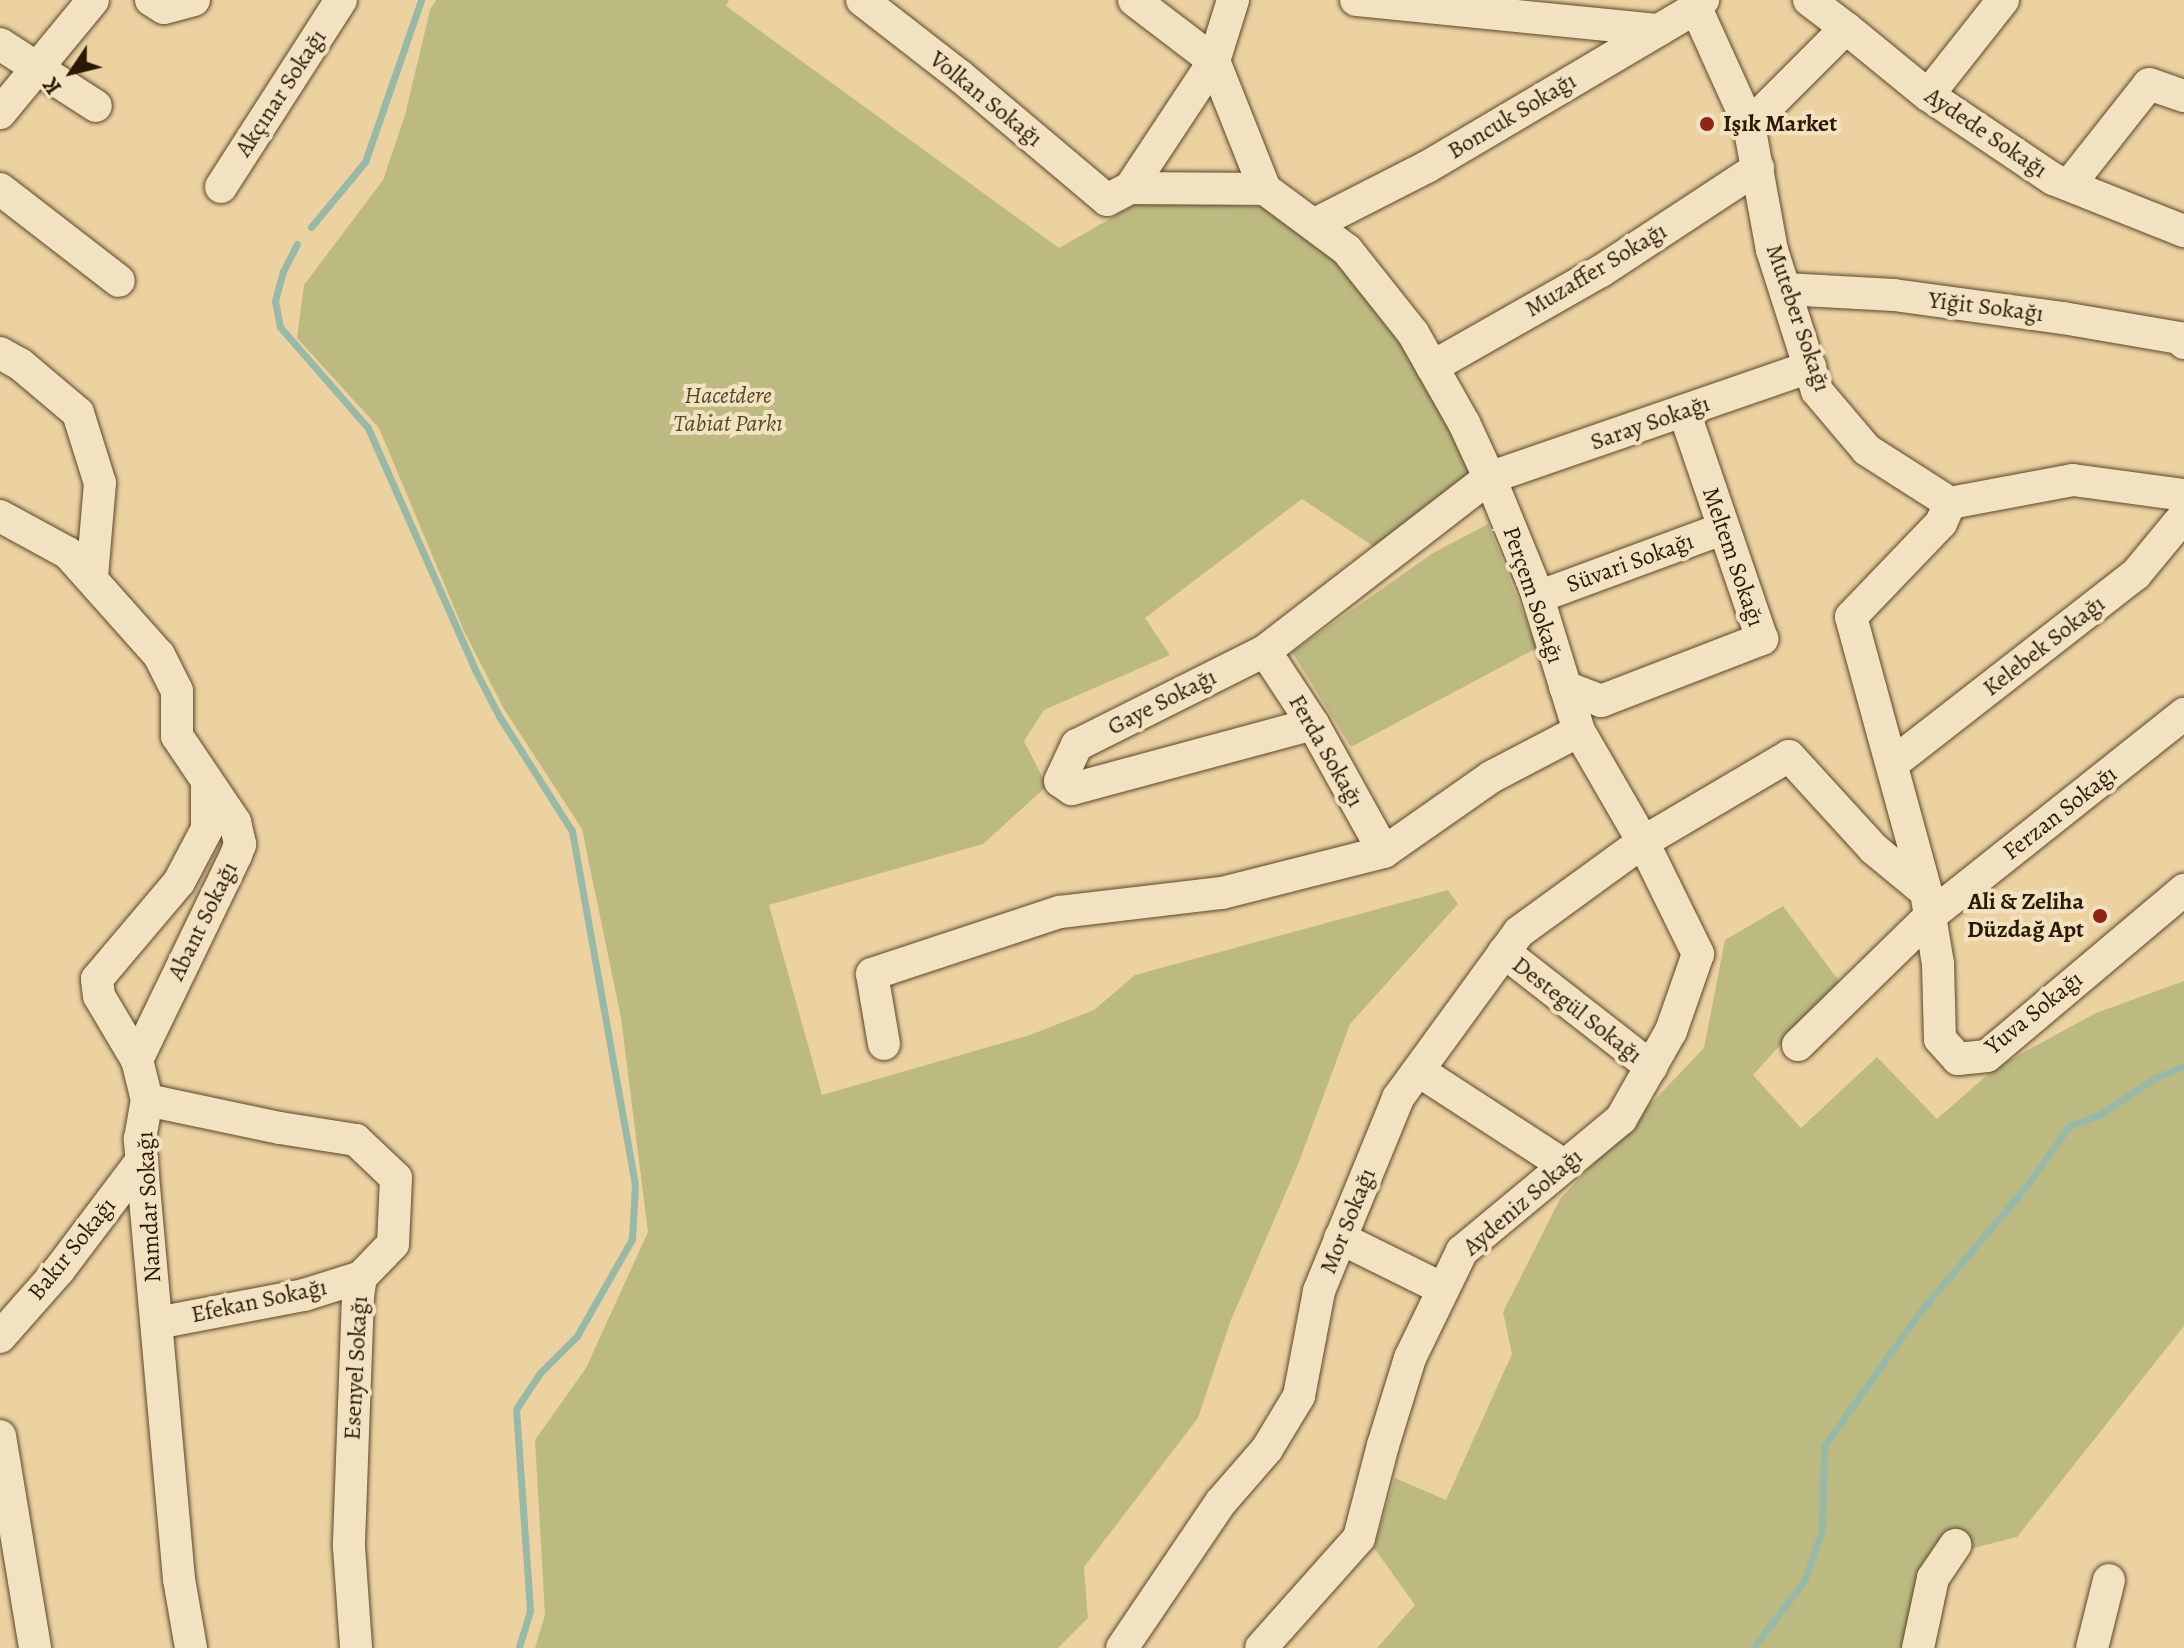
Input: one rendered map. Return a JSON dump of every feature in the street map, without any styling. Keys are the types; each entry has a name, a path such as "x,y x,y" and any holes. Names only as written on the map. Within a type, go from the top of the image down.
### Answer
{"street":[{"path":"0,113 93,0"},
{"path":"151,0 164,8 193,1"},
{"name":"Akçınar Sokağı","path":"221,187 341,0"},
{"name":"Volkan Sokağı","path":"862,0 1119,194"},
{"path":"1119,194 1265,189 1214,61 1134,0"},
{"path":"1119,194 1214,61 1233,0"},
{"path":"1356,0 1659,30"},
{"name":"Aydede Sokağı","path":"1809,0 1928,95 2053,179 2184,231"},
{"path":"1928,95 2003,0"},
{"name":"Boncuk Sokağı","path":"1315,224 1427,167 1699,4"},
{"name":"Muteber Sokağı","path":"1699,4 1749,125 1772,250 1817,391 1867,450 1950,503"},
{"path":"1749,125 1846,28"},
{"path":"0,44 96,106"},
{"path":"2070,184 2149,84 2184,96"},
{"name":"Muzaffer Sokağı","path":"1432,367 1601,271 1758,168"},
{"path":"0,189 119,281"},
{"name":"Perçem Sokağı","path":"1265,189 1347,250 1413,333 1489,478 1538,597 1579,731 1643,842"},
{"name":"Yiğit Sokağı","path":"1785,289 1894,295 2063,318 2179,338 2184,343"},
{"path":"0,353 20,364 78,413 100,483 92,577"},
{"name":"Saray Sokağı","path":"1489,478 1810,367"},
{"name":"Meltem Sokağı","path":"1565,687 1601,701 1762,639 1684,411"},
{"name":"Gaye Sokağı","path":"1313,724 1072,789 1060,781 1077,745 1265,651 1489,478"},
{"path":"1928,904 1851,617 1941,523 1950,503 2073,480 2184,495"},
{"path":"0,516 68,553 159,655 177,691 177,736 207,784"},
{"name":"Kelebek Sokağı","path":"1892,764 2136,574 2184,516"},
{"name":"Süvari Sokağı","path":"1538,597 1722,529"},
{"name":"Ferda Sokağı","path":"1265,651 1313,724 1384,852"},
{"name":"Ferzan Sokağı","path":"1798,1045 1928,904 2184,714"},
{"path":"884,1044 872,974 1060,912 1222,893 1384,852 1491,777 1579,731"},
{"path":"1643,842 1789,756 1928,904"},
{"name":"Abant Sokağı","path":"137,1060 240,844 235,822 207,784"},
{"name":"Namdar Sokağı","path":"191,1648 179,1579 140,1139 147,1100 137,1060 99,996 97,979 179,882 207,829 207,784"},
{"name":"Mor Sokağı","path":"1126,1646 1221,1502 1267,1449 1299,1396 1319,1291 1398,1098 1519,932 1643,842"},
{"name":"Aydeniz Sokağı","path":"1261,1648 1359,1538 1410,1358 1462,1251 1621,1119 1671,1031 1698,954 1643,842"},
{"name":"Yuva Sokağı","path":"1928,904 1938,964 1940,1039 1958,1059 1987,1056 2184,890"},
{"name":"Destegül Sokağı","path":"1504,952 1651,1067"},
{"path":"1419,1071 1564,1165"},
{"name":"Esenyel Sokağı","path":"147,1100 280,1128 356,1140 396,1178 393,1244 361,1277 349,1547 356,1648"},
{"name":"Bakır Sokağı","path":"0,1337 59,1270 142,1160"},
{"path":"1340,1238 1443,1289"},
{"name":"Efekan Sokağı","path":"157,1323 304,1295 361,1277"},
{"path":"0,1436 35,1648"},
{"path":"1918,1648 1933,1578 1955,1545"},
{"path":"2092,1648 2109,1580"}],"green space":[{"name":"Hacetdere Tabiat Parkı","path":"436,0 729,0 726,6 1059,248 1143,200 1264,207 1311,230 1410,341 1477,469 1376,548 1302,499 1145,618 1170,655 1044,710 1024,741 1047,786 983,844 769,905 822,1095 1030,1035 1094,1010 1135,975 1448,890 1458,904 1350,1024 1299,1162 1231,1320 1198,1418 1084,1567 1088,1618 1058,1648 535,1648 545,1615 535,1440 586,1368 648,1232 621,1018 582,829 504,709 464,631 379,428 297,338 304,285 383,180 405,115 430,10"},
{"path":"1488,524 1537,648 1351,747 1292,652 1433,553"},
{"path":"1783,906 1839,981 1753,1075 1801,1128 1877,1057 1937,1119 1995,1068 2096,1013 2184,981 2184,1326 2017,1537 1923,1561 1909,1648 1377,1648 1415,1605 1374,1548 1395,1478 1446,1500 1512,1354 1503,1312 1560,1199 1704,1048 1725,940"}],"waterway":[{"path":"311,227 365,162 421,0"},
{"path":"297,244 283,271 275,301 280,327 368,428 475,670 499,716 572,831 635,1184 632,1239 577,1336 540,1373 516,1409 530,1611 519,1648"},
{"path":"1753,1648 1804,1581 1822,1530 1824,1446 1919,1313 2028,1184 2069,1126 2099,1115 2155,1078 2184,1066"}],"place":[{"name":"Işık Market","path":"1707,124"},
{"name":"Ali & Zeliha Düzdağ Apt","path":"2100,916"}]}
